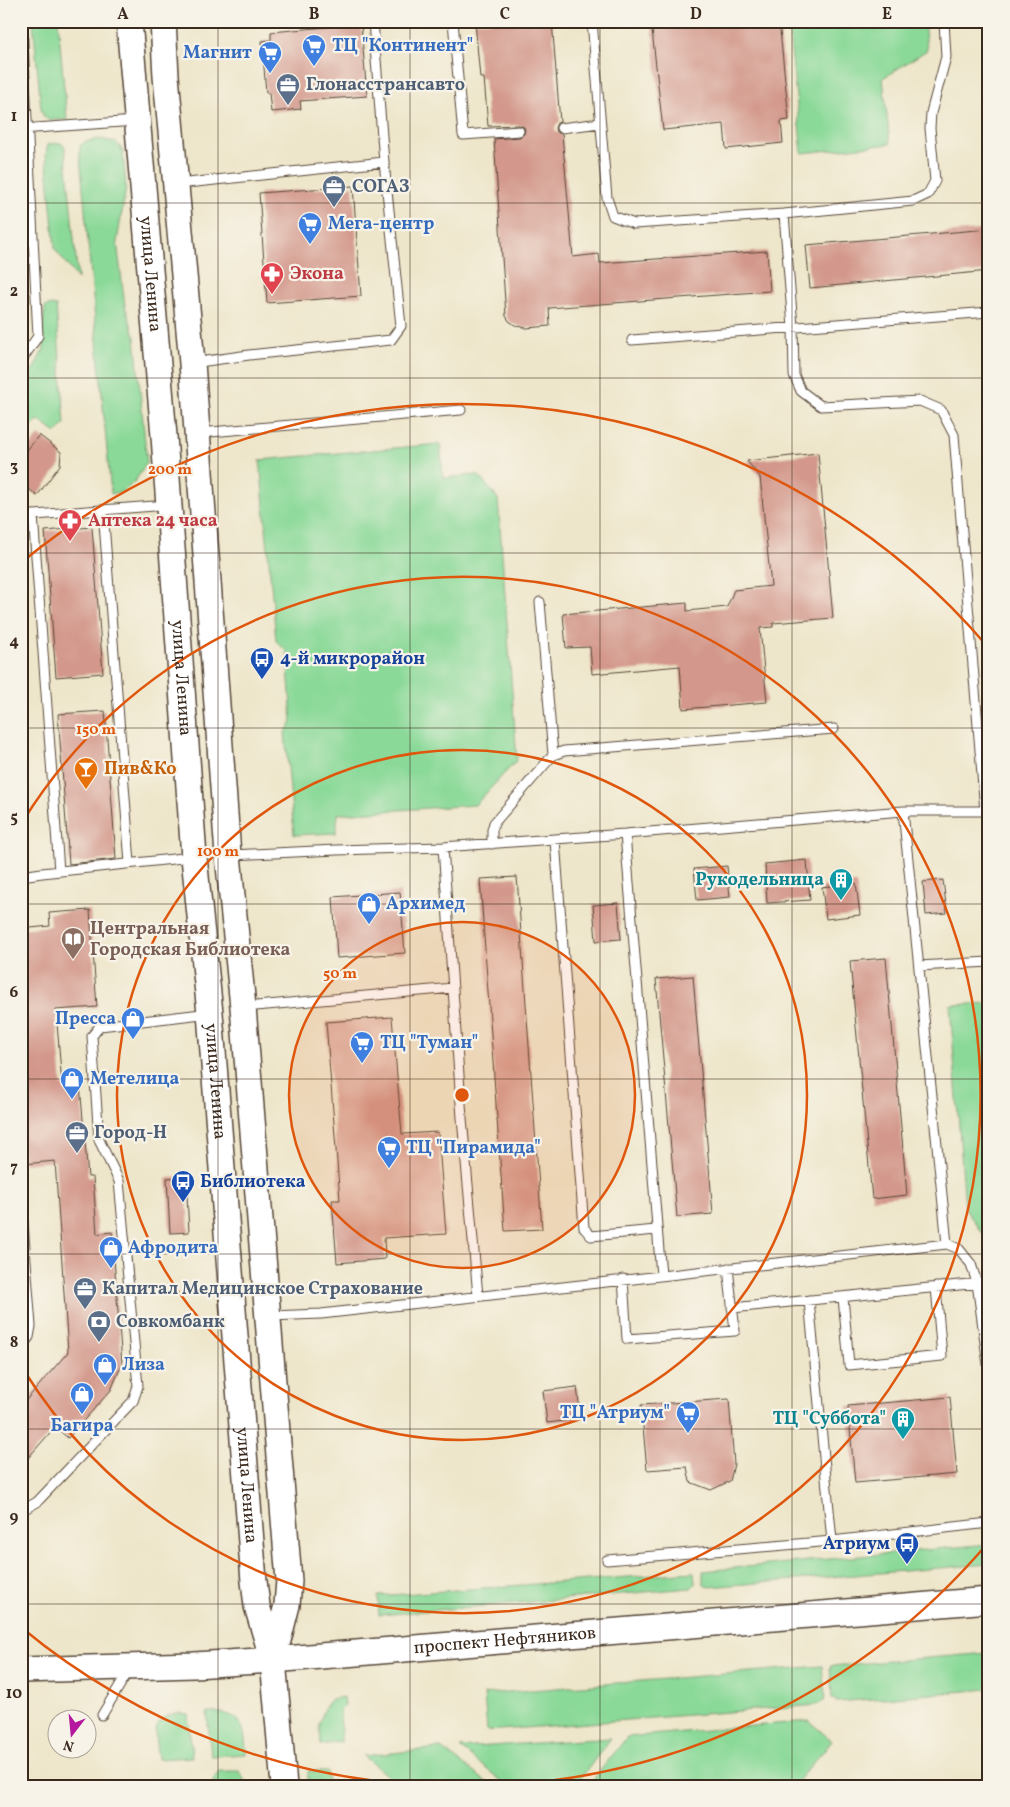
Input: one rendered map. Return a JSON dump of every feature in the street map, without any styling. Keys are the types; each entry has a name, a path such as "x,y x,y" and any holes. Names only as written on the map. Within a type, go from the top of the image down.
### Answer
{"main road":[{"name":"улица Ленина","path":"129,21 164,436 194,857 210,1013 254,1581 257,1606 273,1660 284,1786"},
{"name":"улица Ленина","path":"164,21 175,184 192,363 228,855 243,1007 289,1581 287,1605 273,1660"},
{"path":"164,436 197,433"},
{"path":"204,950 237,948"},
{"name":"проспект Нефтяников","path":"21,1670 194,1665 273,1660 989,1600"}],"lane":[{"path":"21,361 38,336 24,129 22,21"},
{"path":"192,363 248,355 391,340 401,326 384,162 373,21"},
{"path":"453,21 462,135 519,132"},
{"path":"592,21 606,198 613,216 634,224 784,214 913,202 928,194 935,181 930,128 931,114 946,57 944,21"},
{"path":"24,129 137,121"},
{"path":"561,128 600,124"},
{"path":"175,184 384,162"},
{"path":"228,855 443,847 555,840 903,811 987,811 954,435 941,410 920,401 822,406 801,392 794,375 793,327 784,214"},
{"path":"632,340 989,312"},
{"path":"197,433 461,410"},
{"path":"21,516 168,505"},
{"path":"103,510 130,863"},
{"path":"33,515 59,871"},
{"path":"540,602 553,755"},
{"path":"492,844 494,823 553,755 564,752 834,729"},
{"path":"903,811 947,1244"},
{"path":"626,834 661,1275"},
{"path":"555,840 584,1228 591,1236 656,1230"},
{"path":"443,847 462,1118 478,1296"},
{"path":"21,876 194,857"},
{"path":"919,966 989,962"},
{"path":"243,1007 453,988"},
{"path":"21,1511 37,1502 133,1401 138,1386 119,1181 99,1140 92,1036 100,1026 210,1013"},
{"path":"21,1197 31,1326 29,1338 21,1347"},
{"path":"268,1316 322,1314 947,1244 959,1249 971,1264 977,1283 989,1372"},
{"path":"622,1279 627,1339 735,1331 728,1268"},
{"path":"732,1308 989,1282"},
{"path":"843,1297 849,1365 933,1357 942,1356 936,1287"},
{"path":"809,1300 832,1541"},
{"path":"607,1560 832,1541 989,1523"},
{"path":"102,1715 131,1667"}],"green space":[{"path":"33,21 58,21 67,120 49,120 44,117 41,109"},
{"path":"788,21 924,21 927,50 883,78 890,144 802,153"},
{"path":"100,139 115,142 123,152 126,187 117,242 125,306 135,337 147,463 135,481 124,491 111,494 80,156 80,146 85,142"},
{"path":"61,143 65,147 78,279 55,249 46,154 48,144"},
{"path":"56,306 65,424 56,433 38,420 21,440 21,392 44,349 43,323 45,307"},
{"path":"440,444 443,478 478,475 498,499 517,760 475,805 338,814 336,833 294,835 285,733 292,722 287,652 276,641 260,460"},
{"path":"989,1003 989,1231 981,1232 965,1208 950,1005"},
{"path":"989,1544 989,1564 709,1587 703,1583 703,1571"},
{"path":"694,1572 695,1584 691,1588 379,1615 378,1596"},
{"path":"989,1653 989,1689 837,1702 832,1698 830,1666"},
{"path":"822,1666 825,1695 824,1701 817,1705 487,1731 484,1694"},
{"path":"343,1697 344,1706 340,1710 341,1742 320,1745 319,1723 327,1703 332,1699"},
{"path":"207,1712 227,1714 238,1721 244,1734 246,1754 211,1756"},
{"path":"188,1714 192,1757 158,1759 155,1735 158,1723 169,1715"},
{"path":"809,1721 832,1741 793,1786 588,1786 627,1737"},
{"path":"611,1738 575,1786 508,1786 460,1748"},
{"path":"441,1748 492,1786 400,1786 363,1756"},
{"path":"219,1771 239,1771 248,1786 214,1786 213,1780"},
{"path":"308,1771 327,1771 328,1786 308,1786"}],"building":[{"path":"552,21 560,122 557,123 555,128 556,132 562,134 573,257 599,254 600,263 767,251 770,291 549,308 550,326 526,328 509,321 506,316 494,139 520,137 524,134 525,130 524,127 519,125 488,126 484,78 480,78 475,22"},
{"path":"651,21 779,21 789,120 781,121 783,143 726,149 724,124 663,130"},
{"name":"ТЦ \"Континент\"","path":"361,24 367,96 300,101 301,109 271,112 269,93 266,93 262,41 271,40 271,32"},
{"name":"Мега-центр","path":"353,186 361,296 267,303 259,193"},
{"path":"989,229 989,271 810,288 806,245"},
{"path":"39,435 61,452 60,465 37,496 21,482 21,458"},
{"path":"818,453 833,618 773,623 773,627 760,628 767,702 683,709 680,666 592,674 590,647 566,648 563,614 687,603 687,611 727,607 734,590 771,586 760,477 747,461"},
{"path":"92,527 103,673 56,677 45,531"},
{"path":"105,711 116,859 69,864 58,714"},
{"path":"807,860 810,900 767,903 765,864"},
{"path":"727,866 730,897 697,900 694,869"},
{"path":"517,877 542,1229 505,1231 480,879"},
{"path":"943,880 947,913 926,915 923,882"},
{"name":"Рукодельница","path":"856,883 860,915 826,919 822,887"},
{"name":"Архимед","path":"400,892 405,953 337,958 333,897"},
{"path":"618,903 621,939 596,941 593,905"},
{"path":"90,910 97,1007 56,1010 62,1086 80,1085 88,1177 93,1177 97,1234 112,1232 122,1364 111,1390 68,1438 55,1427 21,1466 21,1406 68,1352 55,1161 24,1164 21,1125 21,929 50,926 49,913"},
{"path":"886,958 907,1195 872,1199 850,961"},
{"path":"693,976 713,1214 677,1217 656,979"},
{"name":"ТЦ \"Пирамида\"","path":"392,1017 402,1134 438,1132 446,1234 384,1238 385,1259 337,1263 332,1200 340,1200 326,1022"},
{"path":"186,1177 189,1232 170,1233 167,1178"},
{"path":"577,1387 581,1419 547,1423 543,1391"},
{"name":"ТЦ \"Суббота\"","path":"950,1397 957,1474 855,1483 848,1406"},
{"name":"ТЦ \"Атриум\"","path":"729,1399 734,1464 730,1481 711,1490 690,1482 687,1467 647,1470 641,1405"}],"place":[{"name":"ТЦ \"Континент\"","path":"314,67"},
{"name":"Магнит","path":"270,74"},
{"name":"Глонасстрансавто","path":"288,106"},
{"name":"СОГАЗ","path":"334,208"},
{"name":"Мега-центр","path":"310,245"},
{"name":"Экона","path":"272,295"},
{"name":"Аптека 24 часа","path":"70,542"},
{"name":"4-й микрорайон","path":"262,680"},
{"name":"Пив&Ко","path":"86,790"},
{"name":"Рукодельница","path":"841,901"},
{"name":"Архимед","path":"369,925"},
{"name":"Центральная Городская Библиотека","path":"73,960"},
{"name":"Пресса","path":"133,1040"},
{"name":"ТЦ \"Туман\"","path":"362,1064"},
{"name":"Метелица","path":"72,1100"},
{"name":"Город-Н","path":"77,1154"},
{"name":"ТЦ \"Пирамида\"","path":"389,1169"},
{"name":"Библиотека","path":"183,1203"},
{"name":"Афродита","path":"111,1269"},
{"name":"Капитал Медицинское Страхование","path":"85,1310"},
{"name":"Совкомбанк","path":"99,1343"},
{"name":"Лиза","path":"105,1386"},
{"name":"Багира","path":"82,1415"},
{"name":"ТЦ \"Атриум\"","path":"688,1434"},
{"name":"ТЦ \"Суббота\"","path":"903,1440"},
{"name":"Атриум","path":"907,1565"}]}
